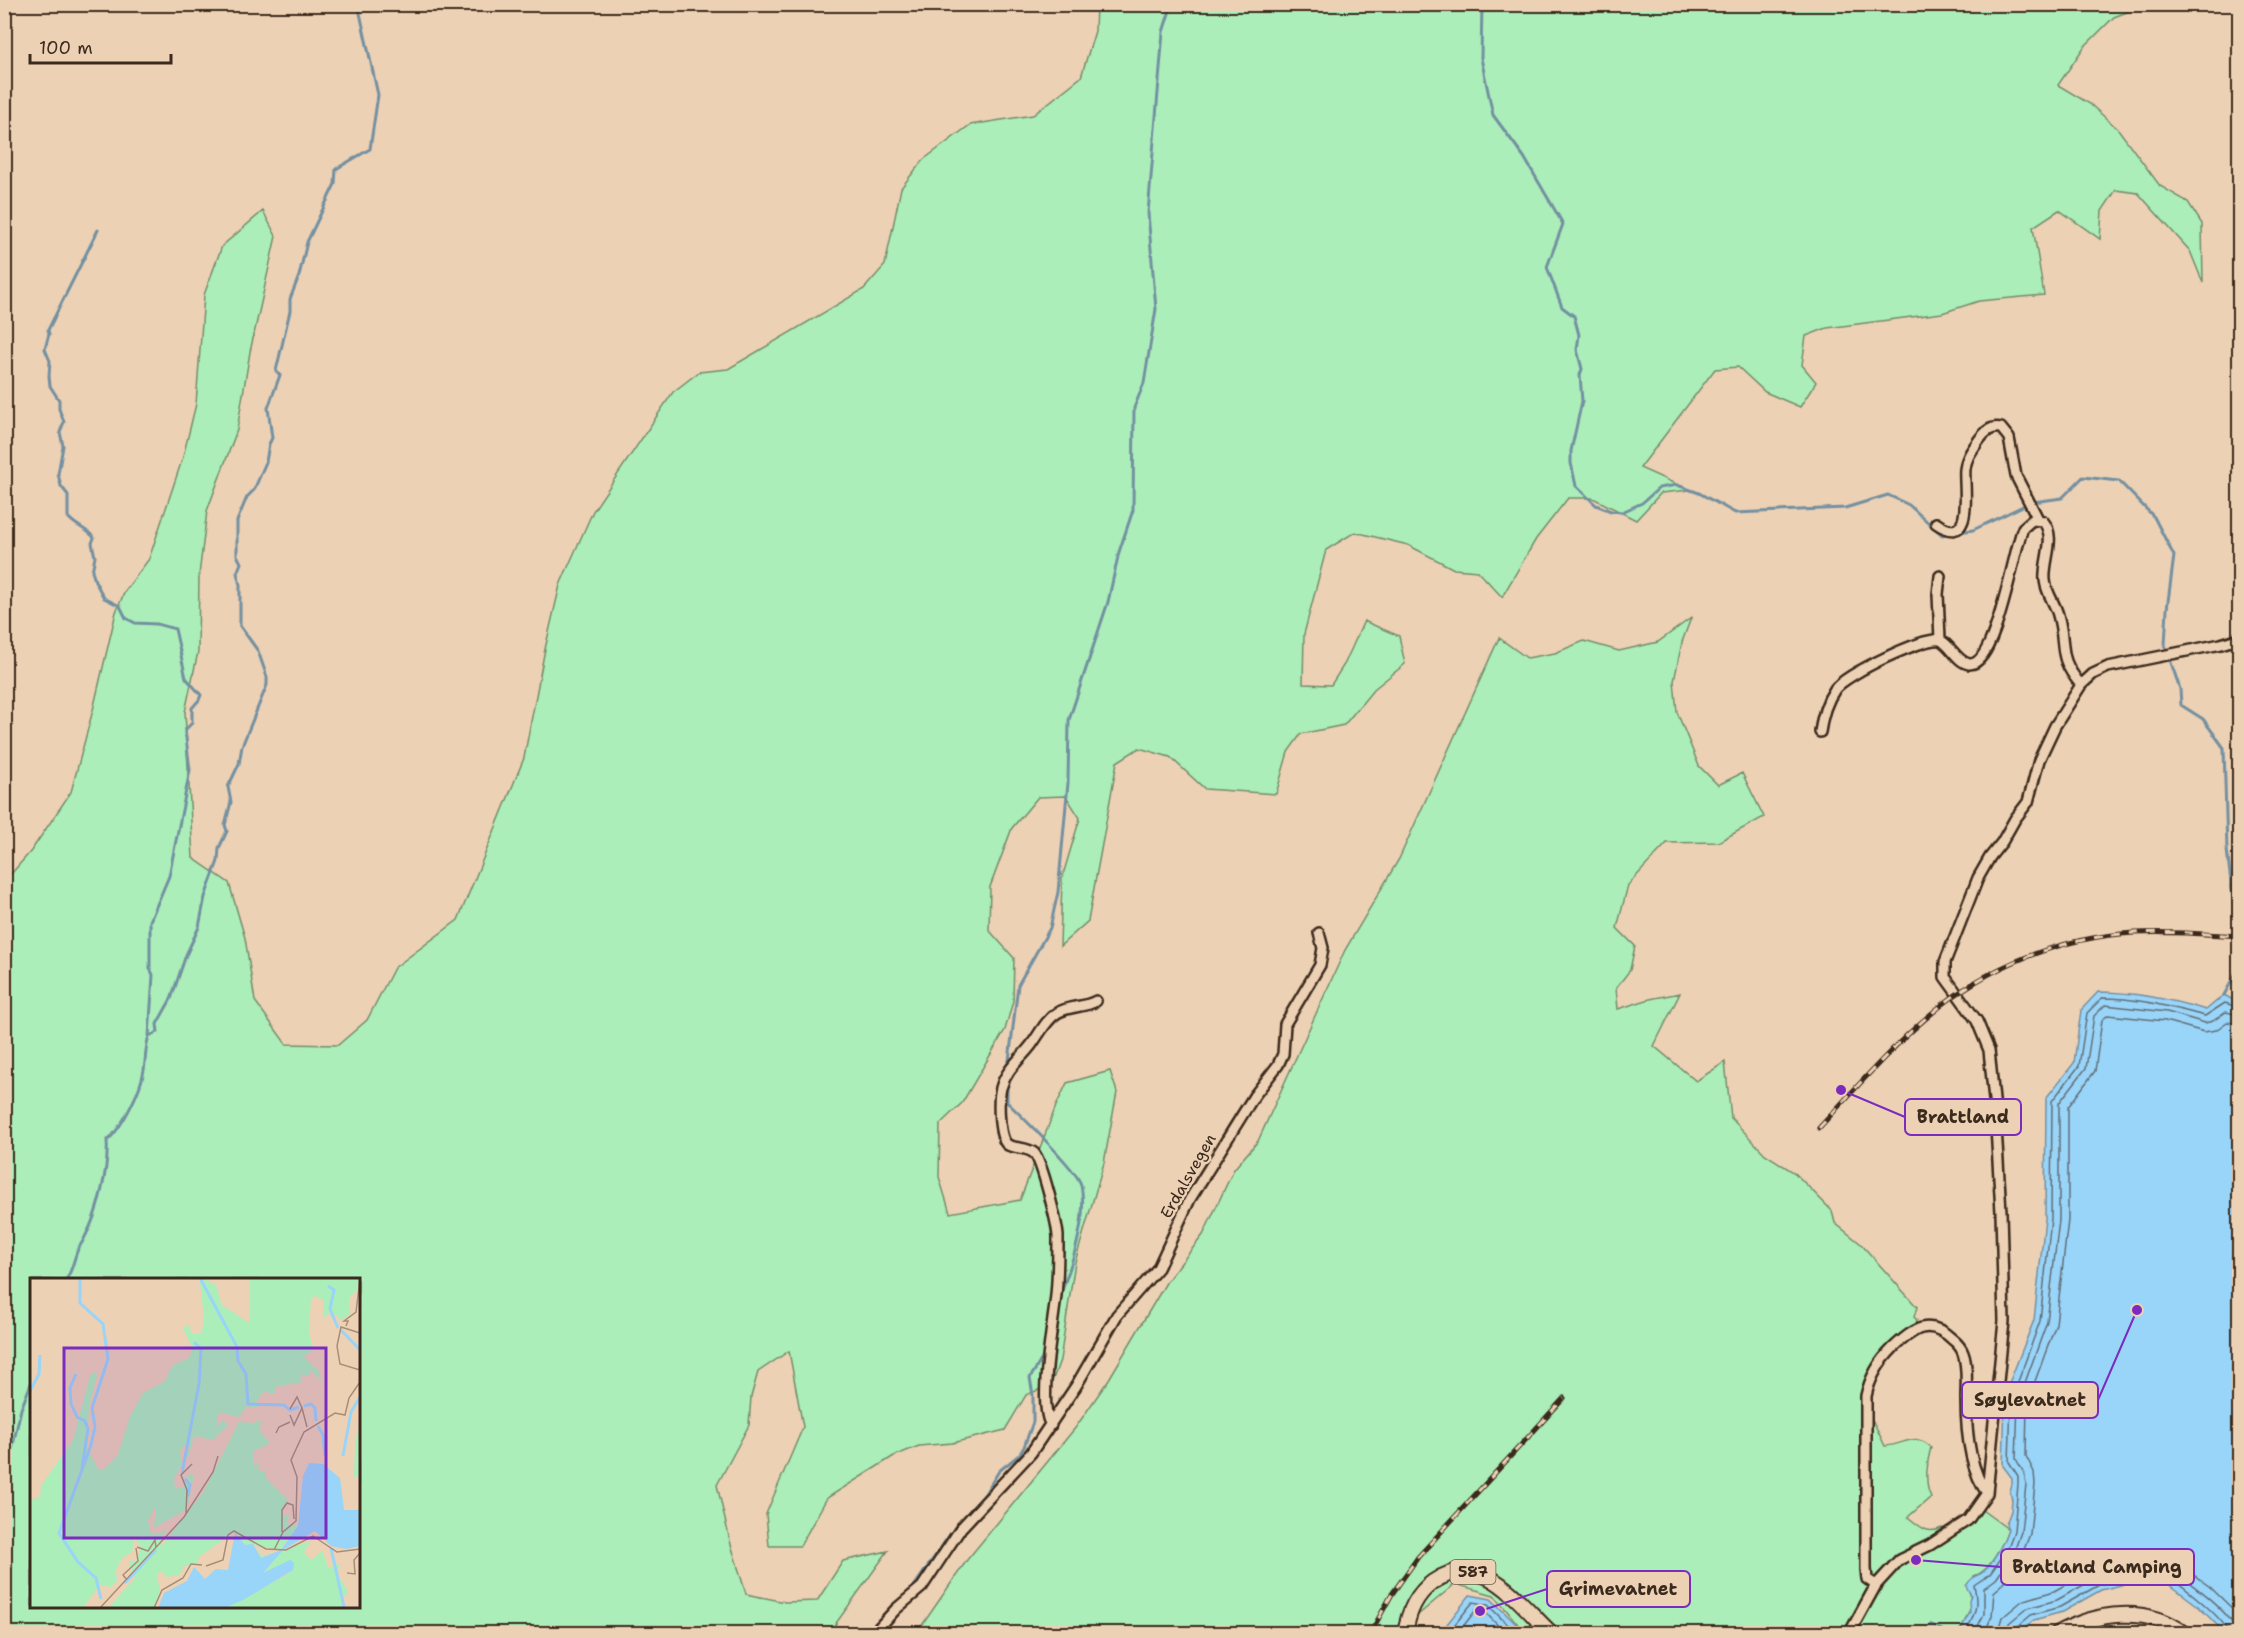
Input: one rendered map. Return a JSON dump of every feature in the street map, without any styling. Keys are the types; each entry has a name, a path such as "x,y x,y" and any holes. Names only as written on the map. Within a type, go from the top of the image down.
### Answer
{"main road":[{"name":"587","path":"1405,1634 1414,1601 1422,1591 1438,1579 1468,1572 1478,1573 1495,1580 1552,1634"},
{"path":"2057,1634 2091,1619 2113,1615 2155,1618 2176,1627 2185,1634"}],"street":[{"path":"1936,523 1952,529 1963,521 1967,505 1964,484 1967,459 1982,436 1991,428 2001,428 2006,432 2016,476 2038,519 2043,521 2048,529 2045,577 2049,596 2059,618 2064,657 2071,674 2081,685"},
{"path":"1820,732 1822,715 1836,688 1845,679 1863,669 1927,640 1940,640 1968,664 1978,660 1982,656 2006,597 2020,535 2026,524 2038,519"},
{"path":"1940,576 1938,594 1940,640"},
{"path":"1849,1634 1876,1585 1899,1560 1930,1545 1968,1520 1987,1492 2004,1321 1995,1110 1989,1050 1977,1022 1945,977 1945,962 1978,878 2028,802 2039,760 2069,702 2081,685 2093,674 2108,667 2170,656 2240,638"},
{"name":"Erdalsvegen","path":"873,1634 896,1609 922,1587 961,1528 1020,1466 1051,1425 1117,1315 1158,1268 1190,1199 1254,1096 1278,1065 1283,1054 1285,1024 1320,965 1323,948 1319,933"},
{"path":"1051,1425 1048,1421 1046,1375 1056,1294 1057,1227 1054,1209 1039,1161 1033,1152 1009,1145 1002,1136 1000,1093 1009,1070 1031,1046 1050,1018 1066,1008 1096,1001"},
{"path":"1876,1585 1868,1579 1866,1569 1866,1396 1868,1385 1883,1359 1913,1331 1923,1327 1938,1329 1949,1336 1963,1351 1969,1441 1979,1483 1987,1492"}],"green space":[{"path":"1096,5 2133,5 2135,9 2114,17 2084,47 2058,85 2090,104 2118,129 2160,186 2188,202 2202,224 2203,283 2190,251 2138,193 2116,190 2102,211 2100,239 2059,210 2033,227 2044,295 1979,301 1942,313 1827,328 1806,336 1802,365 1816,382 1800,407 1765,392 1738,367 1715,369 1640,468 1689,490 1661,493 1636,520 1593,498 1568,498 1536,539 1502,597 1478,571 1454,569 1408,545 1355,532 1326,550 1304,634 1303,684 1331,685 1345,663 1364,621 1399,636 1405,664 1374,689 1344,725 1301,734 1288,752 1276,794 1205,789 1170,757 1139,748 1117,762 1088,921 1060,946 1062,878 1080,818 1066,796 1038,797 1012,828 990,887 989,930 1014,958 1013,1001 1005,1030 962,1103 940,1124 939,1177 950,1213 1020,1200 1067,1083 1110,1071 1117,1092 1104,1163 1075,1262 1060,1360 1051,1385 1026,1395 1005,1430 952,1443 919,1446 894,1456 827,1498 800,1546 769,1546 766,1514 803,1427 789,1351 758,1372 751,1397 749,1425 717,1485 730,1541 746,1594 785,1602 817,1601 843,1561 888,1551 829,1633 5,1634 5,881 31,851 71,792 116,612 125,591 149,559 183,457 196,404 204,295 222,246 263,211 276,236 250,352 237,430 207,511 199,575 198,652 185,712 193,858 229,883 245,938 255,1001 286,1044 338,1045 367,1020 394,968 458,920 524,758 560,585 593,511 673,392 699,372 728,369 864,289 885,265 901,188 923,160 970,125 1033,115 1081,77 1095,31"},
{"path":"1691,618 1682,642 1674,681 1677,712 1699,766 1718,785 1742,773 1764,817 1718,842 1667,843 1628,885 1617,928 1635,946 1630,970 1616,988 1618,1009 1680,993 1654,1046 1696,1081 1725,1062 1731,1118 1765,1154 1795,1173 1832,1211 1835,1223 1861,1244 1917,1307 1914,1317 1917,1320 1915,1326 1888,1347 1869,1373 1861,1395 1863,1406 1885,1446 1914,1439 1925,1442 1931,1447 1927,1479 1931,1497 1908,1517 1924,1529 1942,1528 1945,1533 1965,1518 1975,1505 2008,1529 1990,1563 1974,1576 1969,1591 1970,1607 1959,1632 1948,1633 1931,1624 1922,1634 1525,1633 1494,1595 1455,1584 1412,1620 1404,1633 916,1634 967,1560 1076,1427 1109,1379 1167,1281 1203,1235 1234,1169 1258,1141 1345,950 1399,859 1499,638 1527,658 1555,653 1584,641 1619,651 1658,642"}],"water":[{"path":"2098,992 2152,997 2206,1010 2224,995 2239,1003 2239,1633 2225,1633 2197,1605 2154,1573 2129,1583 2101,1590 2062,1612 2034,1620 2018,1633 1948,1633 1959,1632 1970,1612 1971,1595 1966,1586 1991,1563 2008,1529 2006,1524 2011,1511 2012,1478 2003,1466 2005,1400 2006,1391 2034,1320 2045,1219 2046,1098 2074,1063 2081,1010"},
{"path":"1470,1595 1491,1599 1525,1633 1440,1633"},
{"path":"1931,1624 1948,1633 1922,1633"}],"waterway":[{"path":"67,1278 98,1203 106,1164 107,1141 125,1118 135,1098 145,1066 149,1036 158,1032 157,1024 171,999 186,955 199,927 205,897 218,861 219,848 227,831 225,825 231,802 228,787 239,764 242,746 267,685 267,677 258,651 240,626 240,585 237,573 241,563 237,555 237,521 266,462 272,438 268,408 280,375 276,371 290,311 290,299 299,276 307,242 335,184 336,169 370,149 378,95 358,4"},
{"path":"1008,1069 1018,985 1050,928 1058,892 1068,783 1069,720 1108,602 1119,552 1133,510 1134,408 1144,383 1156,309 1148,213 1163,32 1171,7 1169,4"},
{"path":"1482,4 1481,58 1493,115 1524,157 1563,224 1547,267 1562,307 1574,316 1579,335 1577,350 1582,369 1580,375 1582,401 1571,451 1576,486 1596,505 1611,511 1622,512 1642,503 1659,488 1677,485 1699,493 1735,513 1845,508 1888,495 1909,505 1942,535 1952,533"},
{"path":"98,230 48,330 45,349 50,361 50,386 59,400 59,409 64,422 60,432 63,446 58,474 61,486 68,495 68,517 94,538 92,543 95,557 92,571 104,598 120,606 126,618 135,623 157,624 175,629 186,678 201,695 192,708 192,723 185,730 190,770 169,876 150,921 150,968 153,975 149,1036"},
{"path":"2033,502 2062,498 2083,477 2119,481 2154,517 2174,556 2165,645 2180,689 2181,705 2203,719 2224,748 2227,850 2234,906 2240,922"},
{"path":"1959,532 1973,530 2027,504"},
{"path":"2224,995 2240,960"},
{"path":"1007,1082 1007,1102 1060,1156 1081,1185 1083,1198 1080,1228 1073,1258 1059,1298"},
{"path":"910,1592 951,1533 984,1495 999,1471 1019,1455 1024,1447 1033,1422 1033,1395 1030,1378 1043,1357 1045,1348"},
{"path":"4,1467 11,1454 21,1409 30,1386"}],"railway":[{"path":"1819,1128 1873,1069 1916,1027 1953,997 2001,968 2053,948 2107,936 2161,932 2240,936"},
{"path":"1370,1634 1392,1594 1418,1557 1564,1398"}],"place":[{"name":"Brattland","path":"1841,1090"},
{"name":"Søylevatnet","path":"2137,1310"},
{"name":"Bratland Camping","path":"1916,1560"},
{"name":"Grimevatnet","path":"1480,1611"}]}
